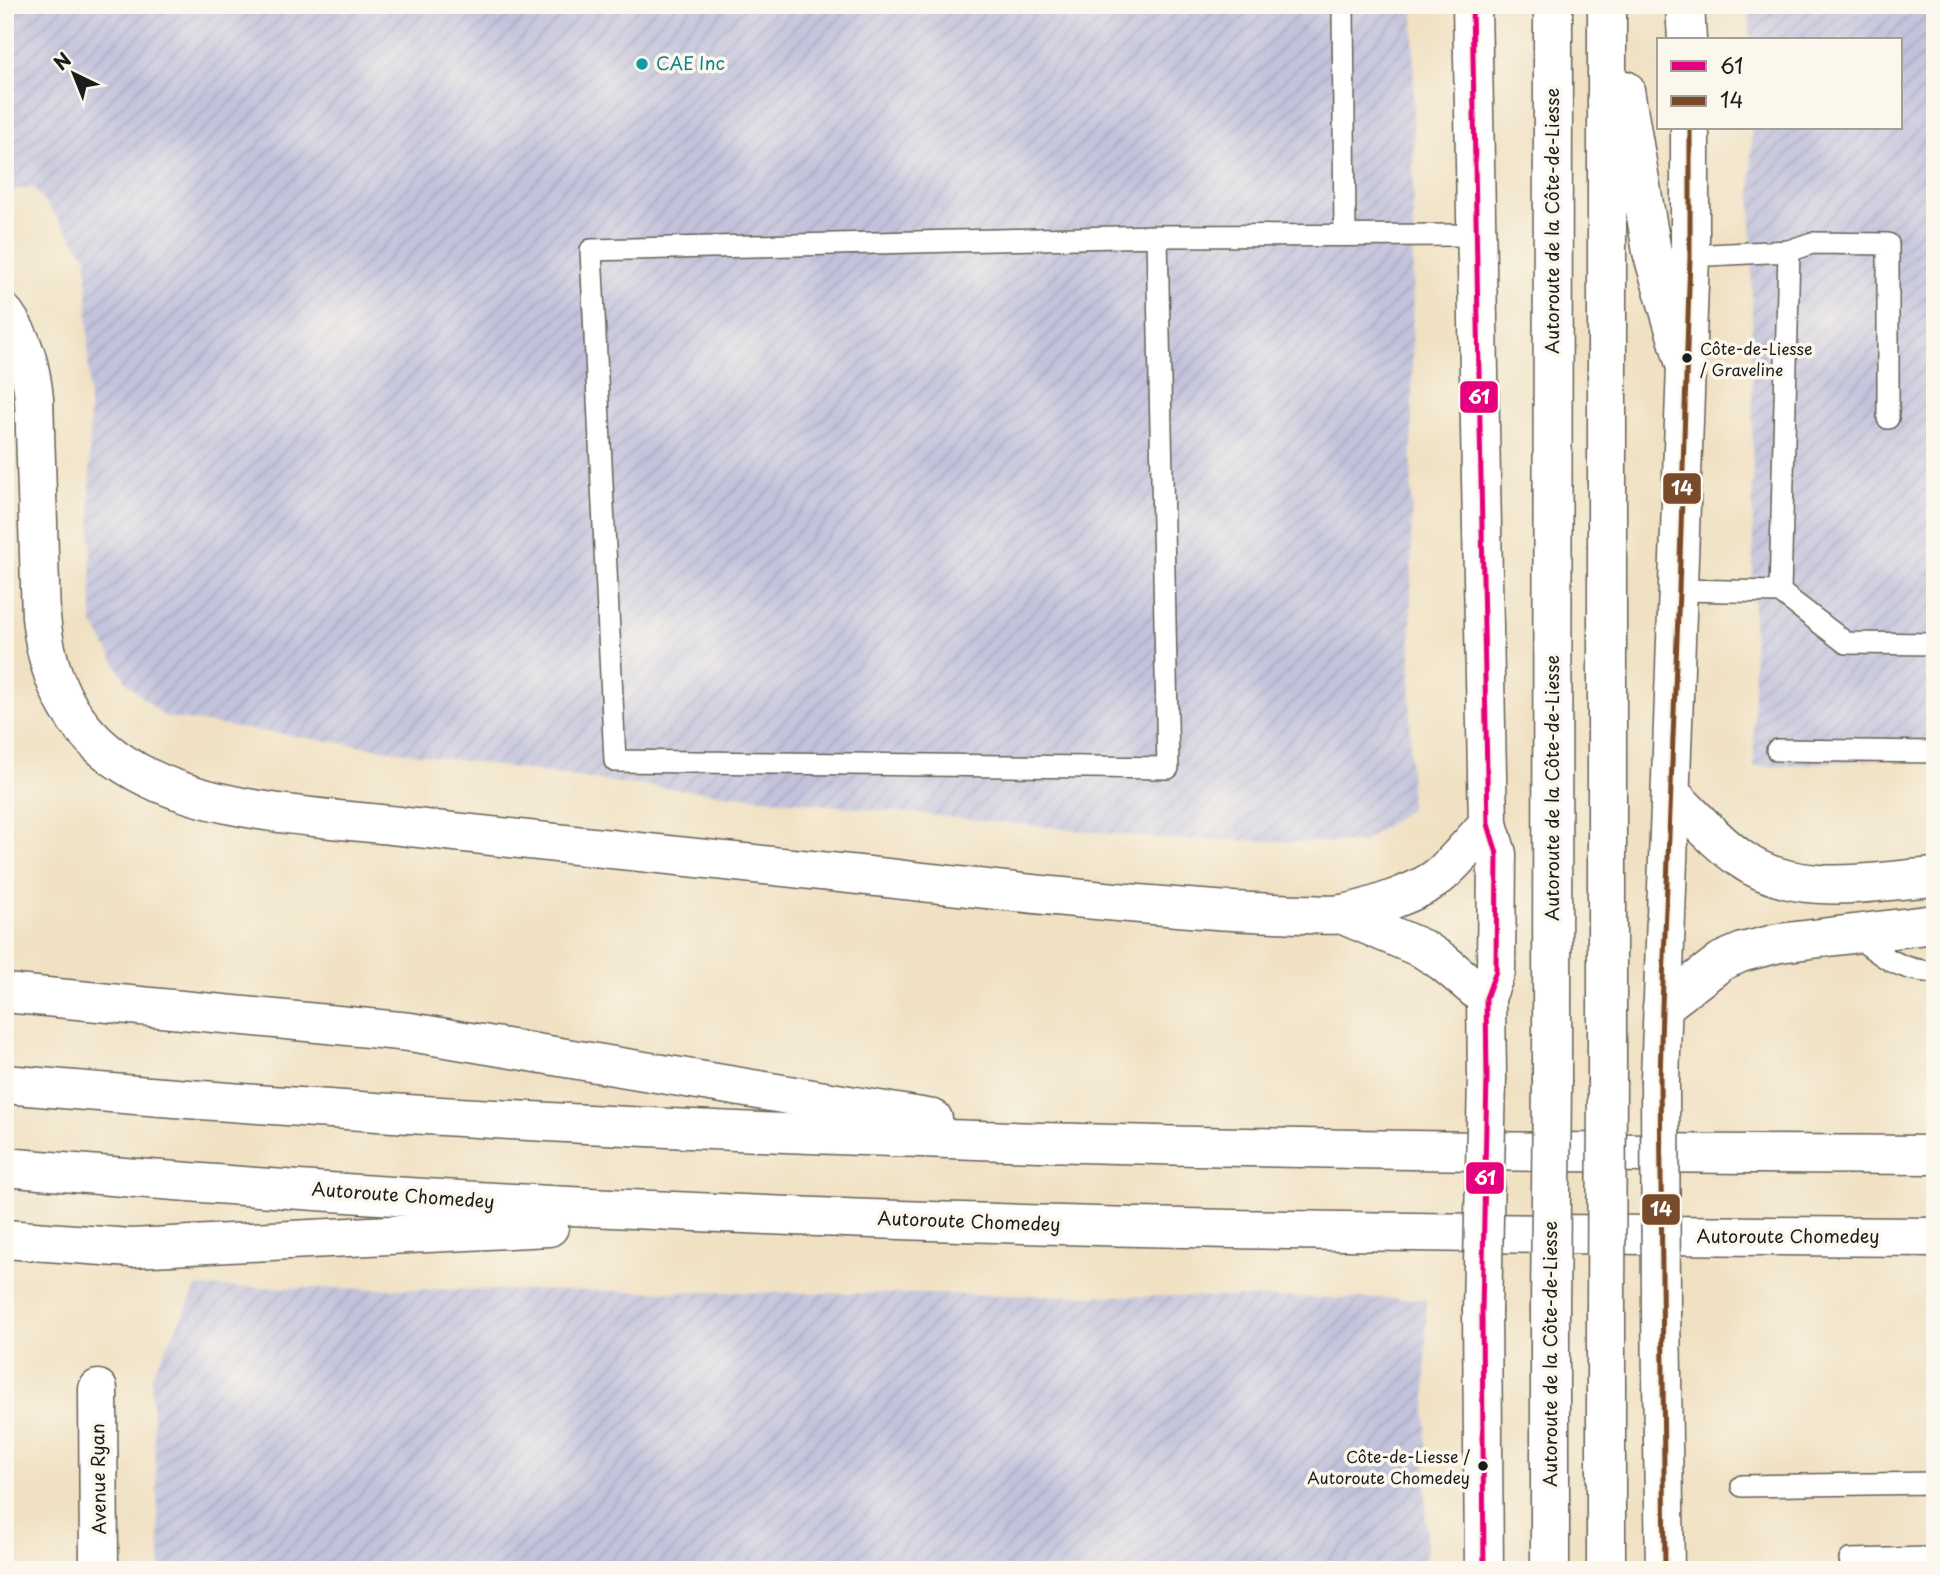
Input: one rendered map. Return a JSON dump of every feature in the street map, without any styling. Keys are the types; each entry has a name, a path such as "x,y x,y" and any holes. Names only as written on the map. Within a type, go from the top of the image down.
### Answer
{"main road":[{"path":"1472,5 1474,235 1479,354 1488,824 1497,854 1496,971 1486,998 1482,1312 1484,1570"},
{"name":"Autoroute de la Côte-de-Liesse","path":"1550,1570 1553,5"},
{"path":"1609,5 1652,252 1686,368"},
{"path":"1606,1570 1609,5"},
{"path":"1685,5 1687,38"},
{"path":"1665,1570 1660,1080 1690,256 1690,130"},
{"path":"5,314 23,344 31,370 41,617 44,647 52,675 65,703 83,729 105,752 163,786 194,797 228,804 626,852 1089,901 1265,913 1341,914 1410,893 1431,882 1488,824"},
{"path":"1671,794 1732,852 1755,868 1772,875 1817,884 1935,877"},
{"path":"1341,914 1423,949 1486,998"},
{"path":"1662,1007 1722,961 1743,952 1779,943 1935,924"},
{"path":"5,993 410,1032 1087,1145"},
{"path":"5,1084 597,1126 1087,1145 1935,1155"},
{"name":"Autoroute Chomedey","path":"5,1167 432,1199 768,1216 1282,1232 1935,1237"},
{"path":"5,1239 131,1248 768,1216"},
{"name":"Avenue Ryan","path":"97,1389 100,1570"}],"lane":[{"path":"1343,5 1345,235"},
{"path":"1157,236 1168,768 615,761 591,250 1157,236 1474,235"},
{"path":"1690,256 1789,251 1812,243 1888,244 1888,418"},
{"path":"1780,592 1789,251"},
{"path":"1679,590 1780,592 1846,643 1935,644"},
{"path":"1777,750 1935,752"},
{"path":"1854,934 1880,955 1901,967 1935,972"},
{"path":"1742,1486 1935,1483"},
{"path":"1850,1560 1928,1558 1927,1570"}],"shaded area":[{"path":"5,5 1414,5 1410,808 1362,843 1162,839 617,783 165,717 127,683 92,622 87,257 34,188 5,190"},
{"path":"1750,5 1935,5 1935,755 1754,767 1751,130 1902,130 1902,38 1750,38"},
{"path":"197,1287 1426,1299 1426,1570 161,1570 151,1378"}],"transit line":[{"name":"61","path":"1472,5 1488,824 1497,854 1496,971 1486,998 1482,1312 1484,1570"},
{"name":"14","path":"1665,1570 1660,1080 1690,256 1690,130"}],"place":[{"name":"CAE Inc","path":"642,64"},
{"name":"Côte-de-Liesse / Graveline","path":"1687,358"},
{"name":"Côte-de-Liesse / Autoroute Chomedey","path":"1483,1466"}]}
